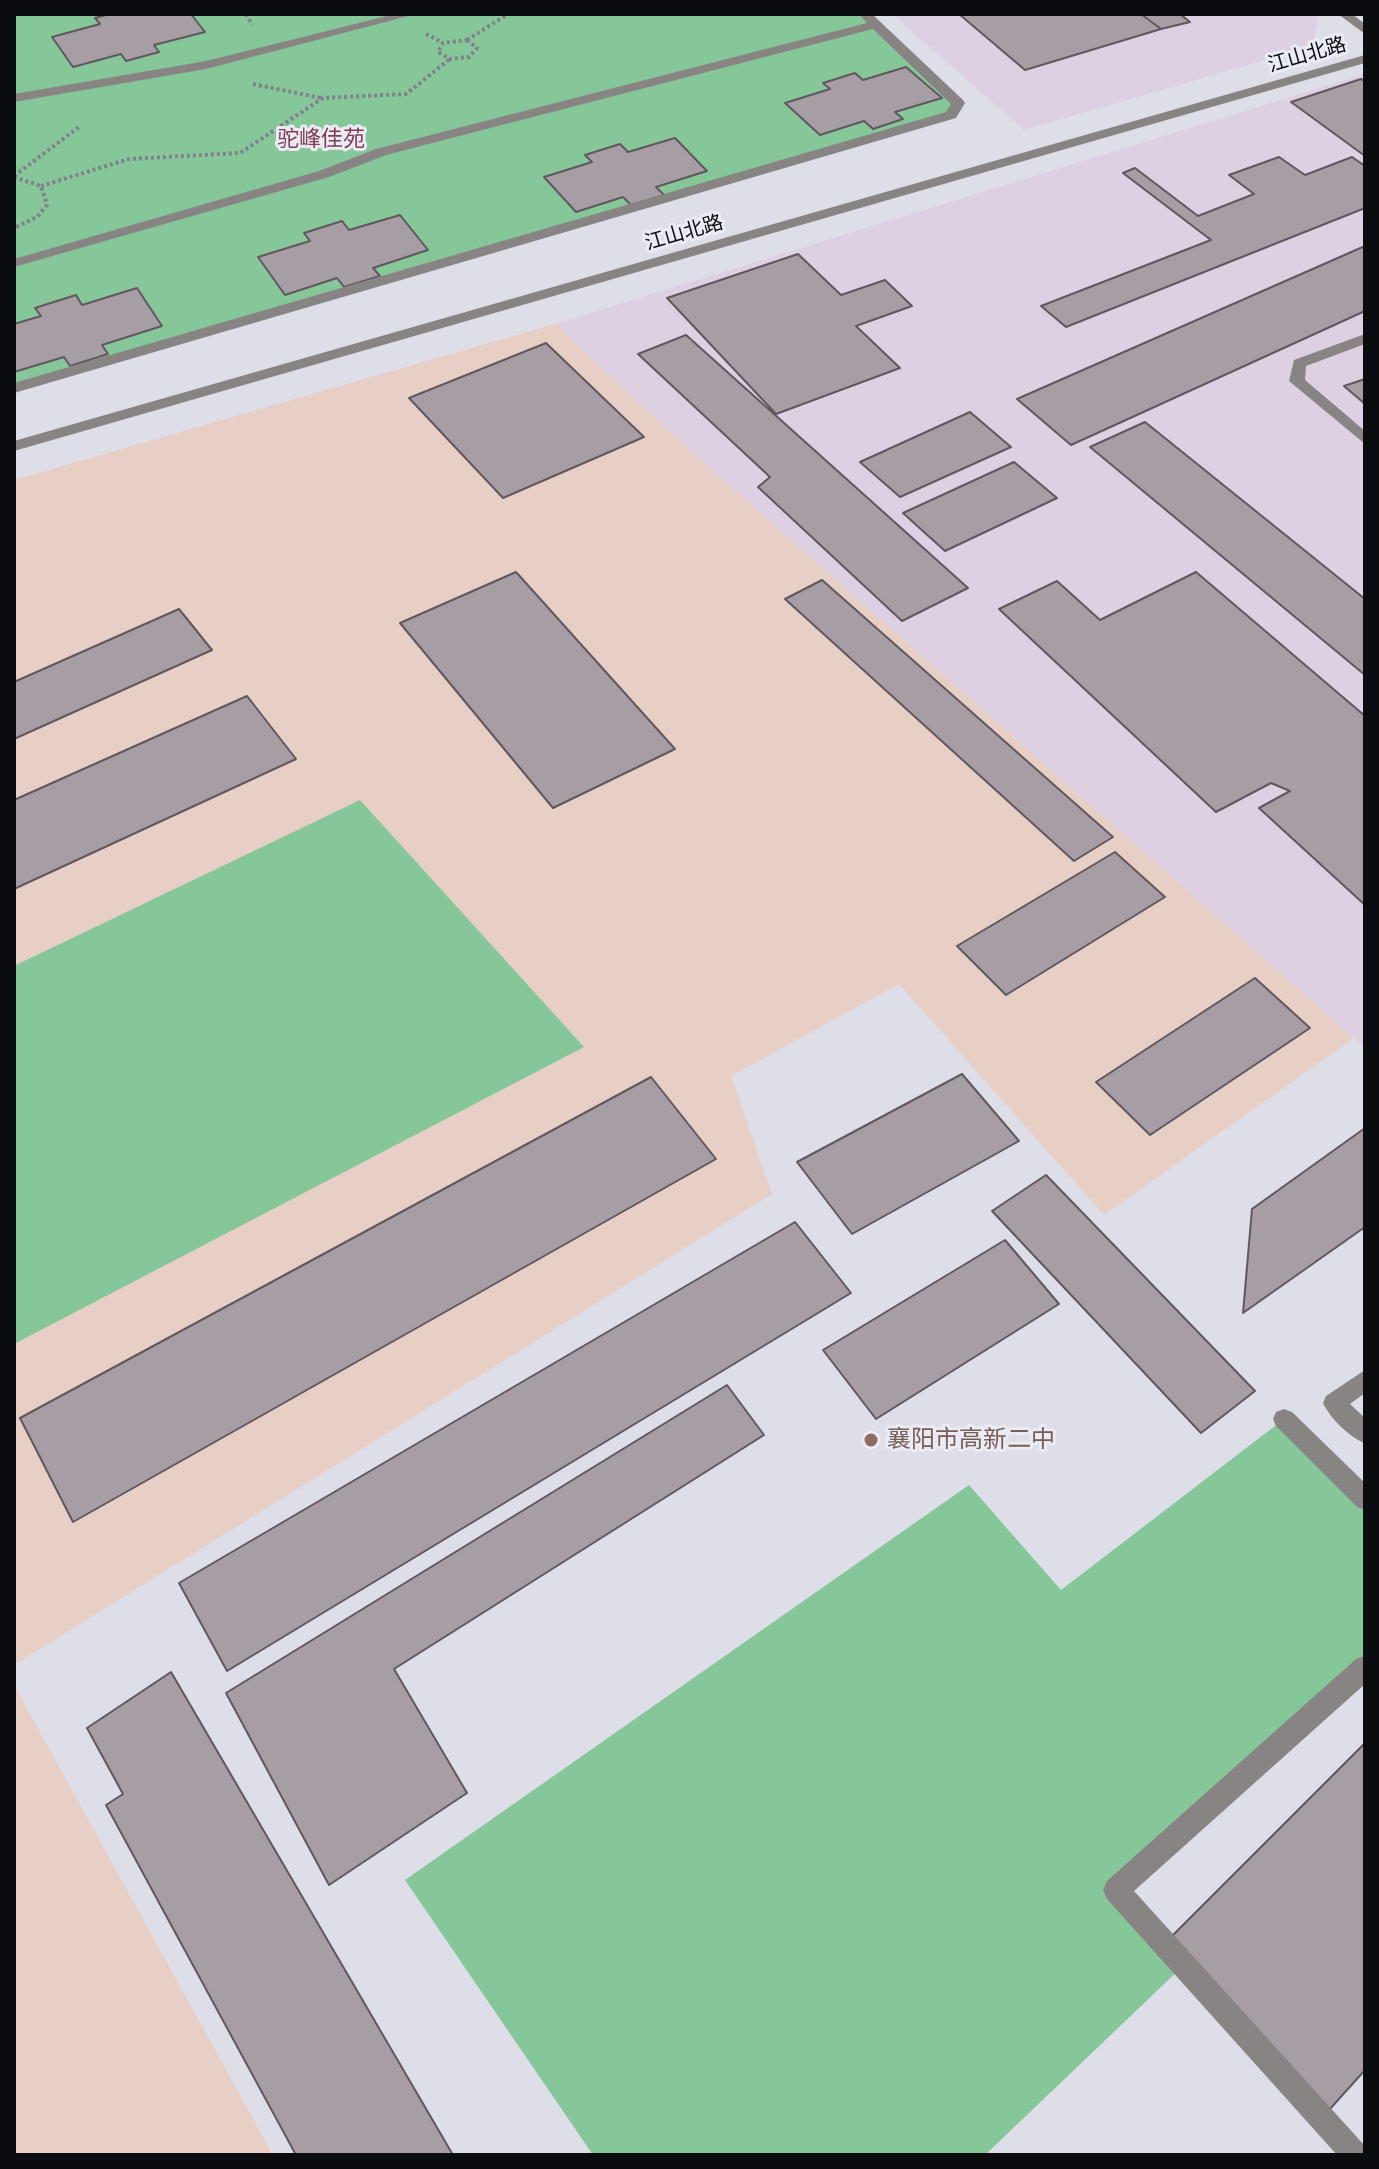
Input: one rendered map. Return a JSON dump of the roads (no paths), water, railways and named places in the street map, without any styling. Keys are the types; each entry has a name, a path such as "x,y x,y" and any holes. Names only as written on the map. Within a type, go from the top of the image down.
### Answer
{"street":[{"path":"14,98 206,65 410,14"},
{"path":"1344,14 1365,30"},
{"path":"14,263 324,174 388,149 871,19 958,103 951,115 14,388"},
{"name":"江山北路","path":"14,446 1365,59"},
{"path":"1365,339 1299,363 1297,381 1365,439"},
{"path":"1365,1380 1334,1403 1365,1433"},
{"path":"1284,1419 1365,1499"},
{"path":"1350,2153 1116,1890 1365,1668"}],"place":[{"name":"襄阳市高新二中","path":"871,1440"}],"district":[{"name":"驼峰佳苑","path":"321,139"}]}
